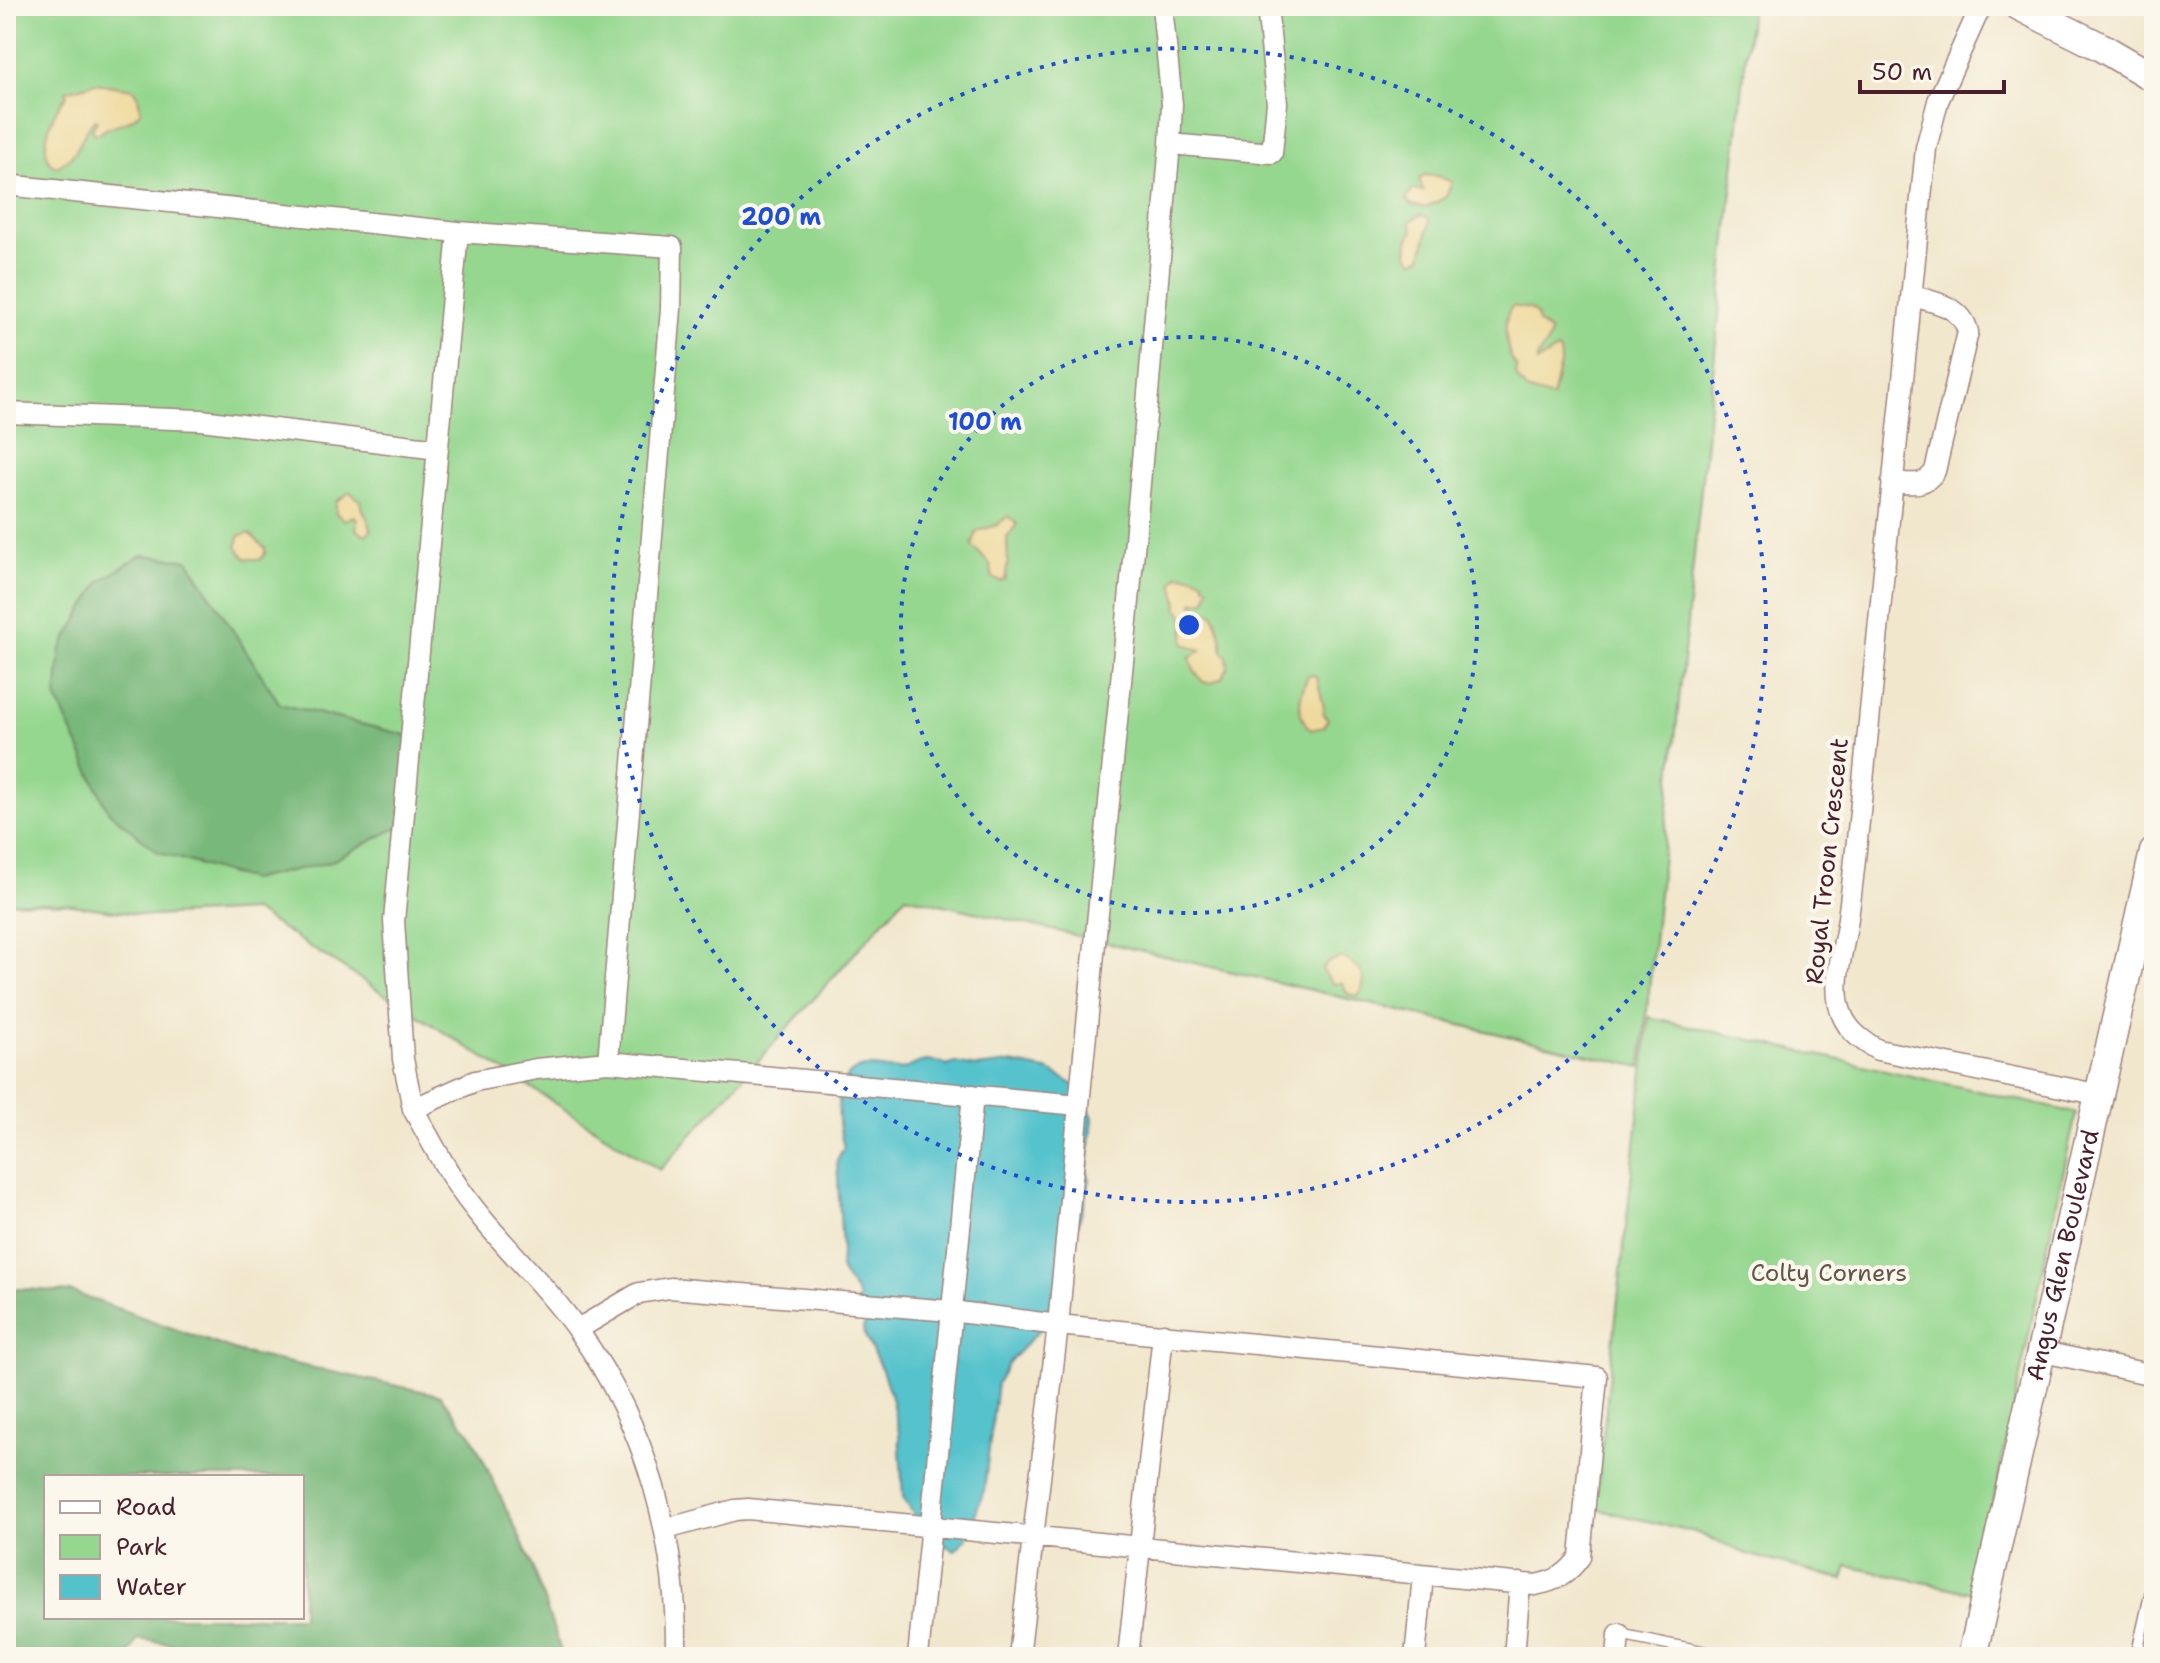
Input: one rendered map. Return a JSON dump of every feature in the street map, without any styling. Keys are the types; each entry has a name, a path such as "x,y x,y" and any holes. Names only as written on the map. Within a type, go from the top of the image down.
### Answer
{"street":[{"path":"1019,1657 1058,1325 1135,540 1170,144 1172,104 1162,6"},
{"path":"1170,144 1272,153 1277,103 1267,6"},
{"name":"Royal Troon Crescent","path":"1981,6 1930,125 1855,858 1839,976 1839,1004 1847,1027 1878,1050 2101,1095"},
{"path":"2019,6 2101,47 2154,78"},
{"path":"6,185 458,232 672,247 671,309 608,1062"},
{"path":"458,232 394,921 403,1059 413,1109 446,1167 471,1206 578,1329 627,1413 650,1470 666,1529 675,1591 676,1657"},
{"path":"1892,482 1922,484 1935,471 1968,332 1966,321 1957,312 1939,303 1912,296"},
{"path":"6,413 201,420 438,449"},
{"name":"Angus Glen Boulevard","path":"1972,1657 2154,852"},
{"path":"413,1109 475,1081 536,1069 608,1062 1079,1105"},
{"path":"918,1657 973,1095"},
{"path":"578,1329 639,1293 670,1288 951,1311 1058,1325 1597,1377 1580,1557 1570,1571 1555,1581 1535,1585 748,1509 666,1529"},
{"path":"1128,1657 1163,1334"},
{"path":"2043,1352 2154,1375"},
{"path":"1415,1657 1423,1576"},
{"path":"1514,1657 1520,1583"},
{"path":"1617,1657 1619,1634"}],"lane":[{"path":"2136,1657 2154,1577"},
{"path":"1619,1634 1731,1657"}],"green space":[{"path":"6,6 1751,6 1641,1067 906,896 660,1170 254,911 150,916 65,904 6,902"},
{"path":"141,555 188,560 280,704 418,738 414,819 330,862 250,880 158,852 108,811 56,697 61,648 100,582"},
{"name":"Colty Corners","path":"1649,1017 2076,1113 1974,1593 1847,1566 1843,1580 1747,1554 1695,1532 1595,1509"},
{"path":"6,1288 72,1292 239,1352 440,1395 472,1436 529,1557 563,1657 265,1657 138,1639 127,1657 6,1657"}],"sand":[{"path":"95,83 133,89 141,110 132,119 94,134 95,119 72,156 57,167 52,165 46,139 52,119 67,95 66,91"},
{"path":"1424,175 1452,182 1446,197 1426,208 1412,205 1406,200 1413,189 1424,191 1419,180"},
{"path":"1421,214 1430,219 1422,257 1414,261 1407,253 1413,230 1410,222"},
{"path":"1512,306 1530,309 1536,314 1538,323 1550,332 1537,362 1557,350 1560,352 1552,398 1526,390 1516,376 1506,334 1507,316"},
{"path":"350,492 361,501 369,522 371,530 366,535 356,530 357,519 354,516 344,520 336,513 336,502"},
{"path":"1008,516 1017,524 1007,538 1005,580 999,581 993,578 990,564 972,546 977,531 997,525"},
{"path":"249,533 265,548 260,560 245,558 237,547 239,536"},
{"path":"1178,575 1194,576 1209,586 1206,601 1193,602 1197,608 1214,614 1228,667 1222,678 1210,683 1203,682 1190,658 1201,650 1184,644 1185,620 1177,608 1173,582"},
{"path":"1308,676 1317,678 1323,714 1328,719 1324,727 1311,730 1302,717 1300,703"},
{"path":"1342,957 1361,972 1364,982 1359,996 1348,994 1342,983 1332,984 1322,969 1328,962"}],"water":[{"path":"927,1061 947,1066 955,1063 976,1067 1011,1063 1050,1071 1081,1089 1093,1118 1087,1171 1090,1180 1078,1225 1070,1241 1045,1324 1009,1362 997,1383 984,1490 966,1539 955,1550 927,1537 903,1497 899,1432 890,1393 864,1334 867,1321 856,1303 859,1299 842,1273 840,1260 837,1160 844,1147 839,1113 842,1088 855,1071 866,1067 899,1070"}]}
